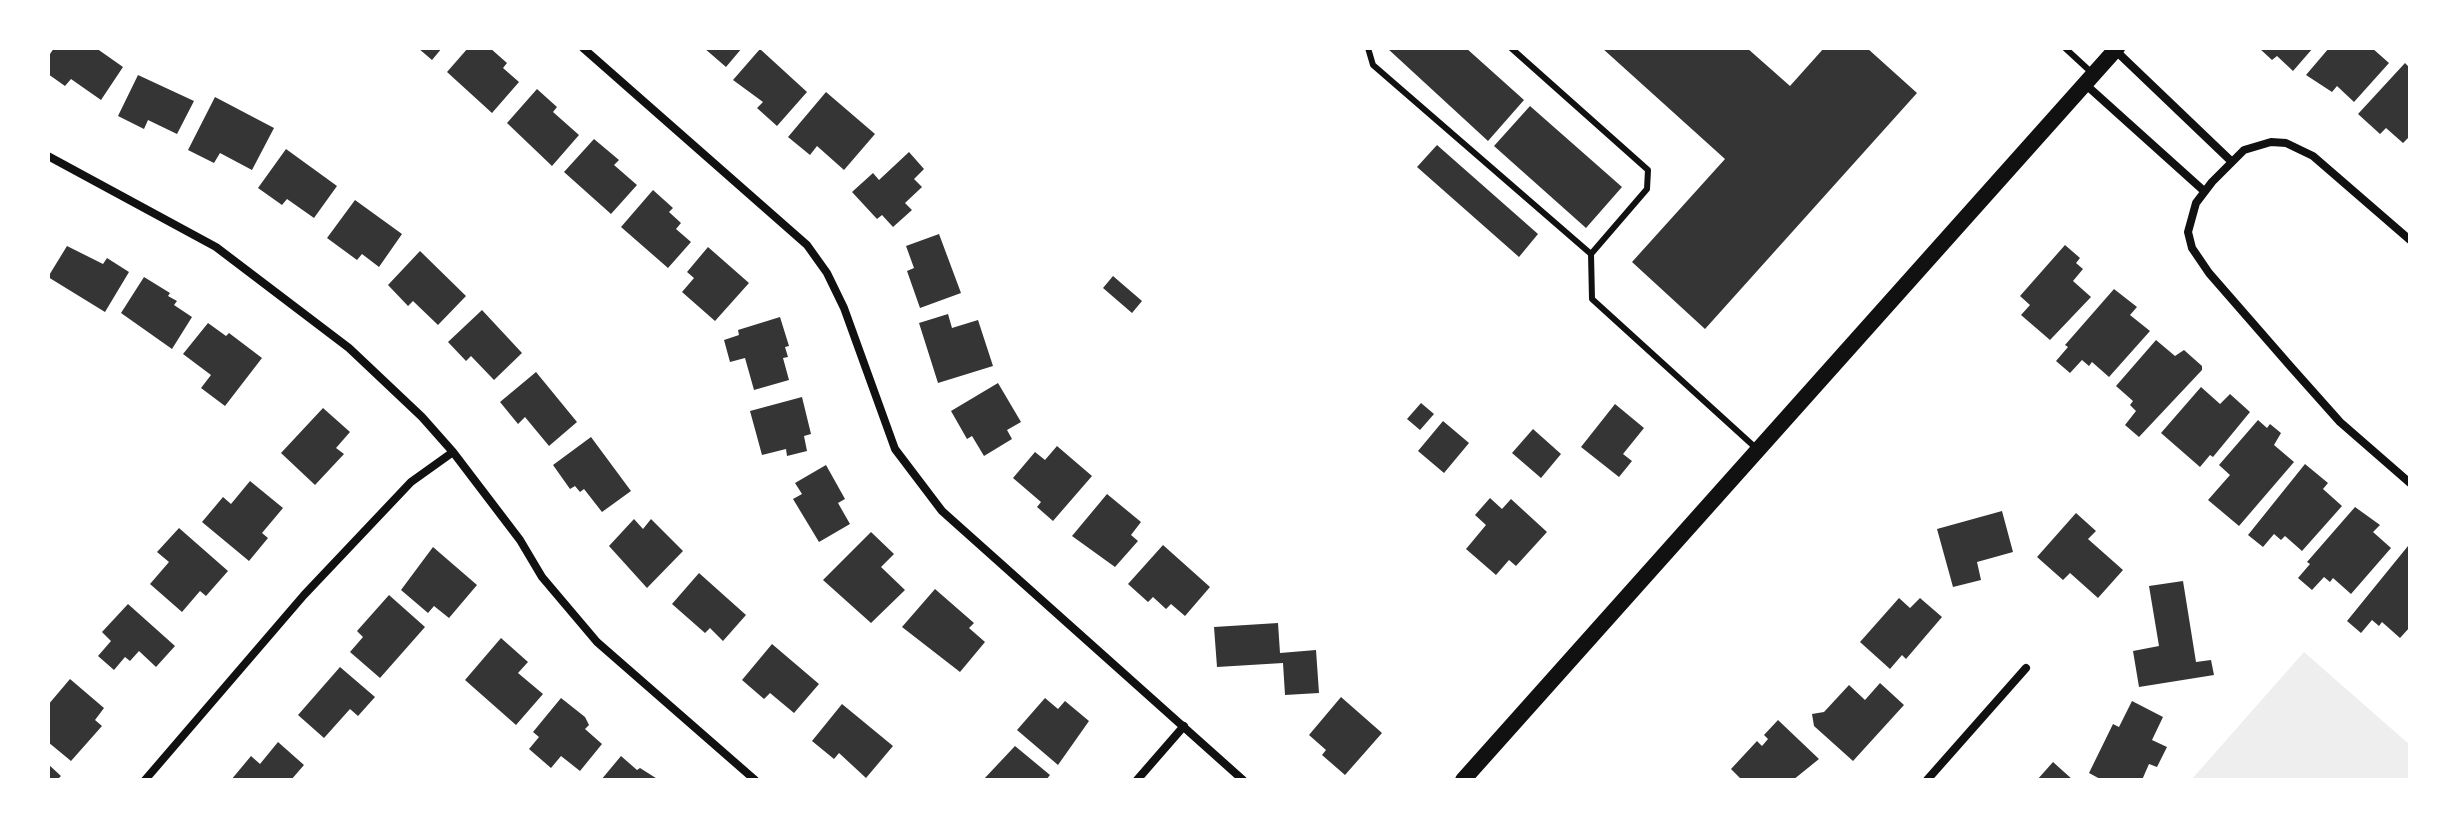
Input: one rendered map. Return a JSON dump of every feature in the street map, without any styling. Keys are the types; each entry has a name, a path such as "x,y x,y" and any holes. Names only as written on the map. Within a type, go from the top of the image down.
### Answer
{"main road":[{"path":"1463,780 2116,49"}],"street":[{"path":"583,48 807,245 827,273 844,308 895,449 942,511 1243,780"},
{"path":"2116,49 2231,161"},
{"path":"2089,79 2204,191"},
{"path":"2410,240 2299,148 2271,142 2244,150 2231,161 2204,191 2189,217 2188,232 2199,260 2340,422 2410,483"},
{"path":"48,156 216,247 349,348 422,417 453,452 520,540 542,577 597,642 755,780"},
{"path":"145,780 304,595 411,482 453,452"},
{"path":"1927,780 2026,668"},
{"path":"1137,780 1184,726"}],"lane":[{"path":"1368,48 1373,65 1591,254"},
{"path":"1511,48 1648,170 1647,189 1591,254 1592,299 1758,450"},
{"path":"2065,48 2089,79"}],"shaded area":[{"path":"2304,652 2410,745 2410,780 2191,780"}],"building":[{"path":"54,48 96,48 123,67 101,100 71,79 65,86 48,74 48,57"},
{"path":"418,48 442,48 432,60"},
{"path":"468,48 490,48 507,63 503,68 519,82 492,113 447,72"},
{"path":"704,48 742,48 726,67"},
{"path":"1387,48 1466,48 1524,100 1488,141"},
{"path":"1602,48 1747,48 1790,86 1824,48 1867,48 1917,93 1705,329 1632,262 1725,159"},
{"path":"2259,48 2313,48 2293,71 2277,56 2272,60"},
{"path":"2329,48 2372,48 2389,63 2354,102 2337,86 2332,92 2306,75"},
{"path":"760,49 807,92 777,126 757,108 763,102 733,80"},
{"path":"2405,63 2410,68 2410,136 2403,143 2386,128 2380,134 2358,114"},
{"path":"138,75 194,101 177,134 148,120 144,129 118,116"},
{"path":"537,89 557,107 553,112 579,135 552,166 507,123"},
{"path":"826,92 875,134 844,170 817,146 810,155 788,137"},
{"path":"215,97 274,128 252,170 220,153 214,163 188,150"},
{"path":"1530,106 1622,187 1586,228 1494,146"},
{"path":"594,139 619,160 614,165 637,185 611,214 564,172"},
{"path":"1437,145 1538,234 1519,257 1417,167"},
{"path":"286,149 337,186 314,218 287,199 282,205 258,188"},
{"path":"909,152 924,169 914,179 922,187 905,203 912,210 893,227 882,215 877,219 852,192 873,173 879,180"},
{"path":"653,190 673,208 669,212 681,223 676,229 691,242 668,268 621,227"},
{"path":"355,200 402,234 379,267 362,254 357,260 327,238"},
{"path":"939,234 961,293 920,308 907,271 914,268 906,246"},
{"path":"2065,245 2080,258 2076,263 2083,269 2073,281 2091,297 2050,340 2021,315 2030,305 2020,296"},
{"path":"67,246 103,264 107,258 129,272 105,312 48,277"},
{"path":"708,247 749,283 715,321 682,292 694,278 687,272"},
{"path":"420,251 466,296 438,325 413,301 408,306 388,285"},
{"path":"1113,276 1142,301 1132,313 1103,288"},
{"path":"144,277 170,293 168,296 177,301 174,305 192,317 172,349 121,313"},
{"path":"2114,289 2137,307 2130,315 2150,331 2109,377 2092,362 2089,366 2082,360 2070,373 2056,361 2068,347 2065,345"},
{"path":"482,310 522,353 494,380 471,356 466,361 448,342"},
{"path":"948,314 952,328 978,320 993,366 938,383 919,323"},
{"path":"780,317 789,346 785,347 788,357 783,358 789,380 754,390 745,358 730,362 724,340 739,335 738,330"},
{"path":"208,323 226,336 229,333 262,358 225,406 201,388 211,375 183,354"},
{"path":"2156,340 2175,356 2184,350 2202,366 2202,370 2139,437 2125,425 2136,411 2130,405 2133,401 2116,386"},
{"path":"536,372 577,422 549,446 525,417 518,424 500,402"},
{"path":"998,383 1021,422 1007,430 1012,439 984,456 972,436 967,439 951,411"},
{"path":"2201,387 2220,404 2230,394 2250,412 2213,457 2210,455 2200,467 2161,433"},
{"path":"802,397 811,434 804,436 807,451 787,456 786,449 762,455 750,411"},
{"path":"1421,403 1434,414 1420,430 1407,419"},
{"path":"1615,404 1644,428 1623,454 1632,461 1619,477 1581,447"},
{"path":"323,408 350,432 336,448 344,454 315,485 281,453"},
{"path":"2258,420 2267,428 2270,424 2281,433 2274,445 2294,462 2239,526 2208,500 2230,475 2219,465"},
{"path":"1443,421 1469,443 1444,473 1418,451"},
{"path":"1533,429 1561,454 1541,478 1512,453"},
{"path":"591,437 631,491 602,512 584,489 580,492 575,486 570,489 553,465"},
{"path":"1057,446 1092,476 1053,521 1037,507 1041,502 1013,478 1035,452 1045,460"},
{"path":"2305,464 2328,483 2323,489 2342,506 2302,551 2285,536 2281,540 2274,534 2263,547 2248,535"},
{"path":"826,465 845,499 838,503 850,524 819,542 793,499 802,494 795,483"},
{"path":"250,481 283,508 262,533 268,538 249,561 202,522 223,497 231,504"},
{"path":"1107,494 1141,522 1131,535 1138,541 1115,567 1072,536"},
{"path":"1490,498 1502,509 1511,499 1547,532 1516,566 1509,560 1496,575 1466,549 1486,525 1475,515"},
{"path":"2355,507 2380,525 2373,532 2391,548 2351,594 2333,578 2330,582 2324,577 2312,590 2298,578 2310,564 2307,562"},
{"path":"2002,511 2013,552 1977,562 1981,580 1953,587 1937,529"},
{"path":"2076,513 2096,531 2088,539 2123,570 2098,598 2070,573 2063,580 2037,557"},
{"path":"634,519 643,529 651,519 683,551 647,588 609,546"},
{"path":"179,528 228,571 206,596 200,591 182,612 150,584 169,562 157,552"},
{"path":"871,532 894,554 881,567 905,590 871,623 823,580"},
{"path":"1163,545 1210,587 1185,616 1171,604 1166,609 1153,597 1148,602 1128,584"},
{"path":"2408,546 2410,627 2400,638 2382,622 2379,626 2372,620 2361,633 2347,621"},
{"path":"433,547 477,585 449,618 434,606 428,613 401,590"},
{"path":"699,573 746,615 723,641 710,628 705,633 672,604"},
{"path":"2183,581 2196,662 2211,660 2214,675 2139,687 2133,651 2159,646 2149,586"},
{"path":"935,589 974,623 969,628 985,642 960,672 902,627"},
{"path":"389,595 425,627 380,678 350,652 363,637 357,631"},
{"path":"1899,598 1910,608 1920,598 1942,617 1906,659 1902,655 1890,669 1860,642"},
{"path":"128,604 175,646 156,667 139,651 130,661 125,657 114,670 98,656 111,641 102,632"},
{"path":"1278,623 1280,653 1316,650 1319,693 1285,695 1283,663 1217,667 1214,627"},
{"path":"501,638 528,662 518,673 543,694 516,725 465,680"},
{"path":"772,644 819,684 794,713 770,693 764,699 742,680"},
{"path":"340,667 375,697 358,716 350,709 324,738 298,715"},
{"path":"70,679 104,708 95,720 102,726 71,761 48,742 48,705"},
{"path":"1880,683 1904,705 1853,761 1814,726 1812,714 1824,712 1849,685 1865,700"},
{"path":"1341,697 1382,733 1345,775 1322,755 1326,750 1309,735"},
{"path":"561,698 585,717 589,725 585,729 602,744 580,771 561,756 551,768 529,749 539,737 533,732"},
{"path":"1045,698 1058,709 1065,701 1089,721 1058,765 1017,730"},
{"path":"2132,701 2163,717 2152,740 2167,747 2157,767 2149,764 2142,780 2102,780 2089,773 2113,724 2119,727"},
{"path":"842,704 893,746 866,778 839,753 834,759 812,741"},
{"path":"1778,720 1819,759 1793,780 1742,780 1731,769 1757,741 1762,746 1768,739 1764,735"},
{"path":"278,742 304,765 291,780 231,780 251,756 260,764"},
{"path":"1015,746 1050,775 1046,780 983,780"},
{"path":"621,756 637,770 640,768 659,780 601,780"},
{"path":"2053,762 2073,780 2037,780"},
{"path":"48,764 61,776 57,780 48,780"}]}
